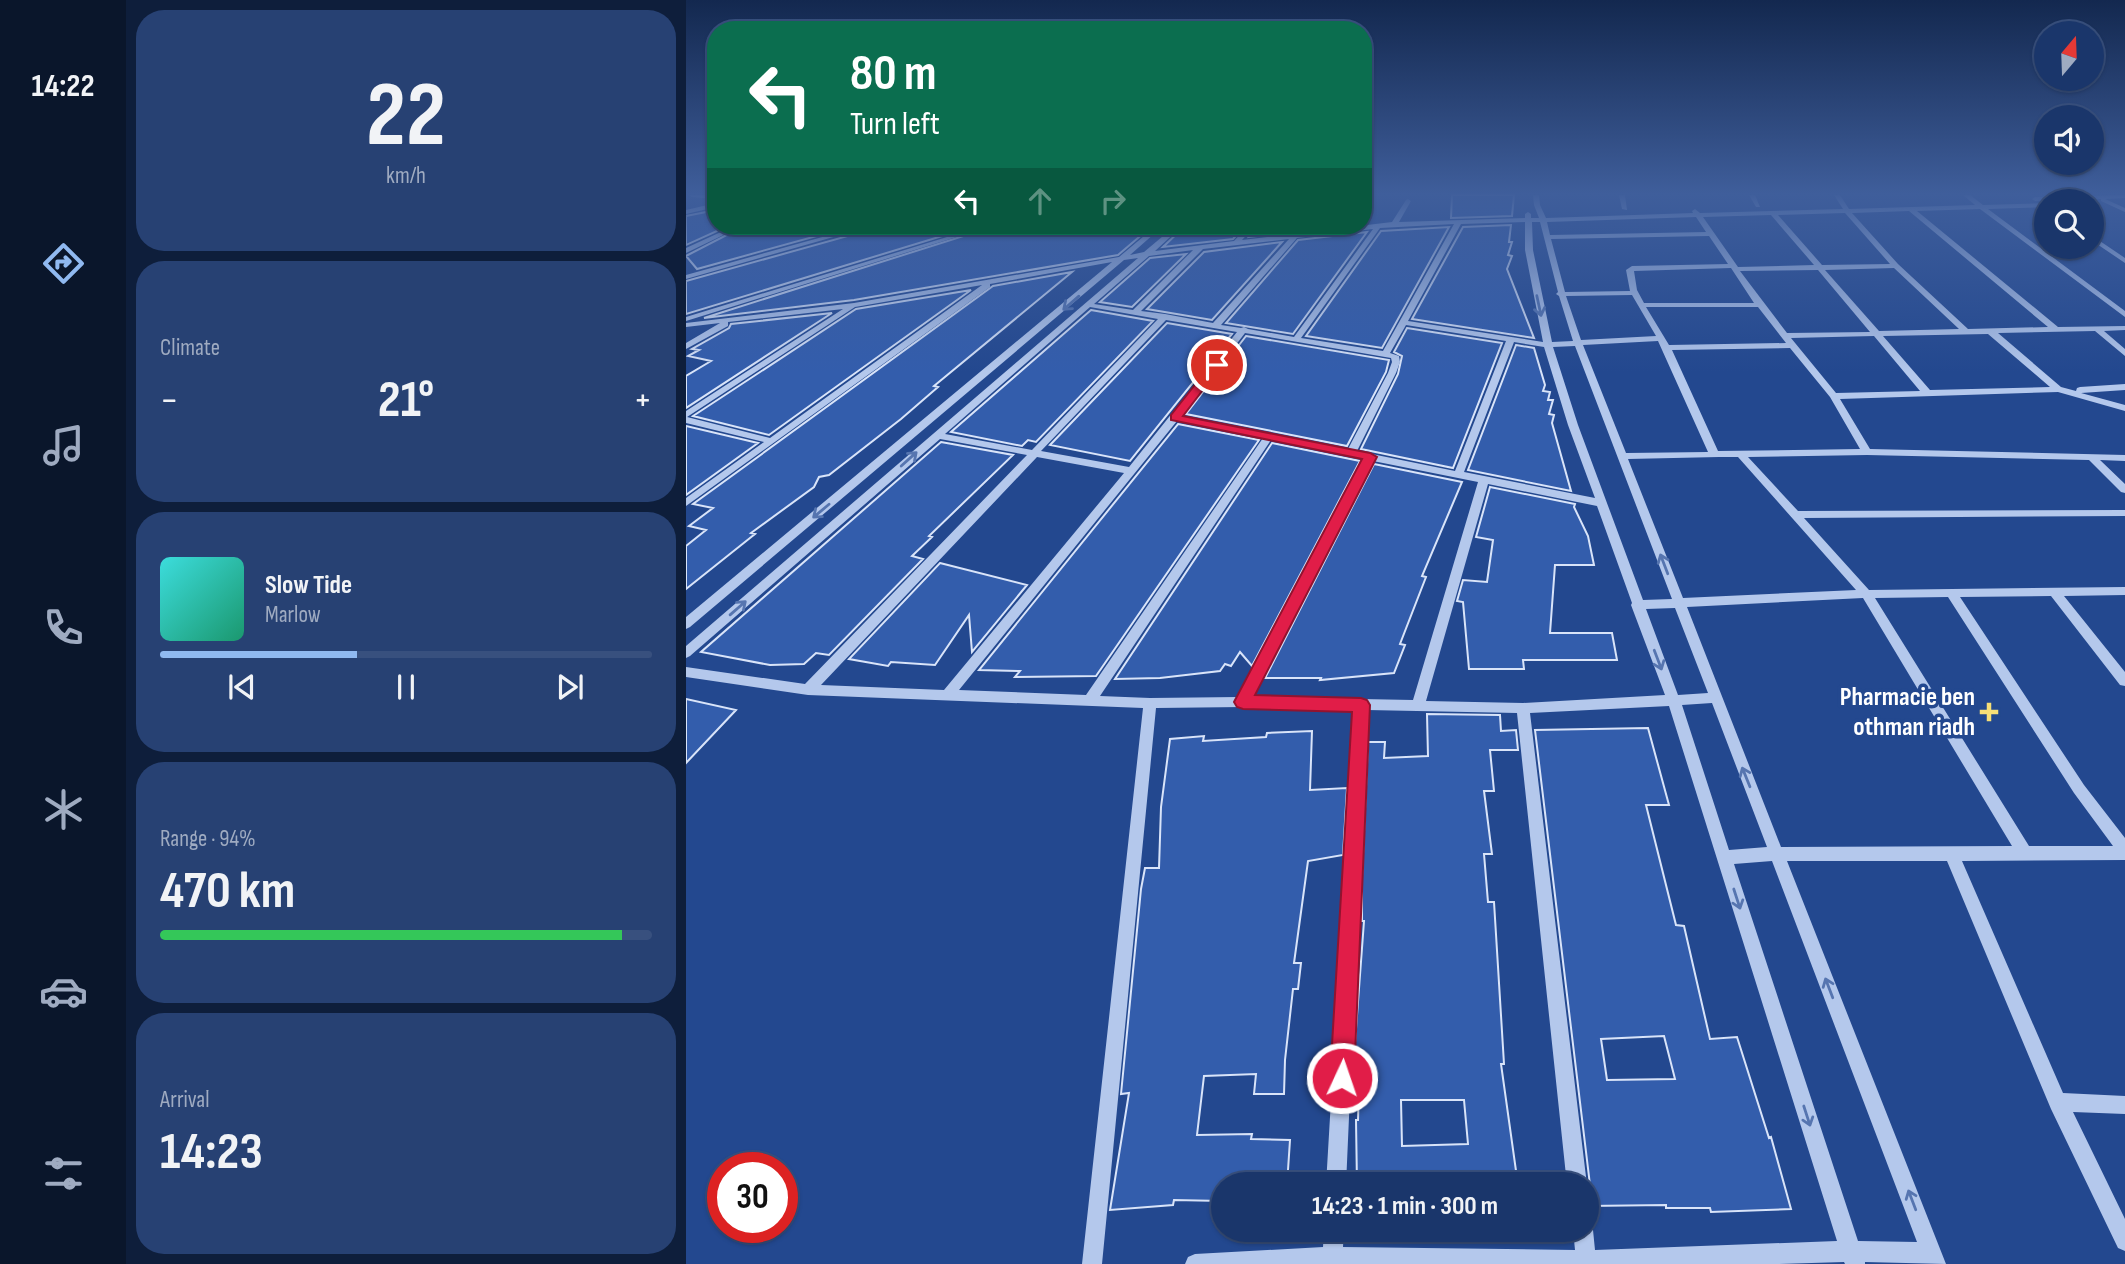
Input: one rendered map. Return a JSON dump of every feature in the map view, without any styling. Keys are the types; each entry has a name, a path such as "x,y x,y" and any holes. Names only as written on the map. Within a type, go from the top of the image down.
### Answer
{"street":[{"path":"686,277 769,254"},
{"path":"686,323 902,254"},
{"path":"686,624 1128,254"},
{"path":"686,323 854,305 1147,254"},
{"path":"686,653 1147,254"},
{"path":"1136,312 1194,254"},
{"path":"1217,324 1279,254"},
{"path":"1297,338 1358,254"},
{"path":"1386,353 1441,254"},
{"path":"1535,254 1535,287 1548,345 1637,605 1673,699 1852,1258"},
{"path":"1195,1264 1332,1260 1586,1263 1934,1258 1578,343 1560,294 1550,254"},
{"path":"1726,254 1760,305 1834,396 1867,452"},
{"path":"1806,254 1928,394"},
{"path":"1886,254 1966,332"},
{"path":"1965,254 2056,330"},
{"path":"2044,254 2125,315"},
{"path":"1715,456 1667,348 1636,293 1629,274 1632,269 1897,266"},
{"path":"686,503 990,282"},
{"path":"1560,294 1636,293"},
{"path":"1089,304 1395,356 1396,362 1351,453"},
{"path":"1643,304 1760,305"},
{"path":"686,417 854,305"},
{"path":"808,690 1165,316"},
{"path":"686,346 732,320"},
{"path":"1402,322 1548,345 1661,338"},
{"path":"1784,336 1877,336 2125,328"},
{"path":"948,694 1175,418 1244,329"},
{"path":"2097,330 2125,353"},
{"path":"1991,332 2058,389"},
{"path":"1458,475 1511,340"},
{"path":"1667,348 1792,345"},
{"path":"2070,391 2125,387"},
{"path":"1834,396 2058,389 2125,408"},
{"path":"686,417 771,440"},
{"path":"1175,418 1601,503"},
{"path":"936,435 1131,471"},
{"path":"1089,701 1269,436"},
{"path":"1623,456 1867,452 2125,458"},
{"path":"1742,456 1866,594 2025,853"},
{"path":"1243,702 1370,457"},
{"path":"2092,458 2125,489"},
{"path":"1418,705 1484,480"},
{"path":"1794,515 2125,513"},
{"path":"1637,605 1866,594 2125,591"},
{"path":"2054,592 2125,681"},
{"path":"1951,593 2079,789 2125,852"},
{"path":"686,672 808,690 1150,703 1243,702 1523,708 1714,698"},
{"path":"1093,1264 1150,703"},
{"path":"1337,1172 1361,705"},
{"path":"1523,708 1576,1172"},
{"path":"1724,857 1777,854 2125,852"},
{"path":"1951,853 2058,1102 2125,1241"},
{"path":"2058,1102 2125,1105"},
{"path":"1332,1260 1333,1242"},
{"path":"1584,1242 1586,1263"}],"building":[{"path":"690,254 751,254 697,269 686,256"},
{"path":"783,254 883,254 686,314 686,281"},
{"path":"906,254 1119,254 854,300 704,318"},
{"path":"1186,254 1132,307 1100,302 1150,258"},
{"path":"1202,254 1271,254 1212,320 1147,309"},
{"path":"1286,254 1351,254 1293,334 1226,323"},
{"path":"1365,254 1434,254 1382,348 1306,336"},
{"path":"1448,254 1508,254 1512,256 1507,269 1534,338 1412,319"},
{"path":"1072,272 934,386 938,387 901,419 829,475 819,477 814,487 751,533 755,534 686,589 686,546 706,530 689,526 713,508 693,504 993,286"},
{"path":"971,290 769,435 693,416 856,309"},
{"path":"1091,310 1153,321 1036,442 1028,440 1022,446 951,432"},
{"path":"832,313 686,408 686,376 711,361 688,356 699,350 692,349 729,328 731,324"},
{"path":"1167,323 1232,334 1130,461 1050,445"},
{"path":"1407,328 1502,343 1453,468 1361,449 1398,374 1402,356 1394,352"},
{"path":"1246,336 1389,360 1386,372 1347,446 1186,414"},
{"path":"1516,345 1534,348 1545,385 1543,391 1550,392 1548,400 1553,400 1549,414 1554,415 1552,423 1571,491 1468,470"},
{"path":"1178,424 1259,440 1096,676 1015,677 1020,671 979,670"},
{"path":"686,426 758,443 686,495"},
{"path":"941,442 1013,455 929,536 932,537 912,556 923,559 829,655 816,653 804,664 770,665 701,652"},
{"path":"1272,443 1360,461 1252,666 1240,652 1231,666 1225,664 1220,671 1160,678 1115,679"},
{"path":"1374,464 1462,482 1422,576 1426,577 1400,644 1405,645 1394,673 1320,680 1321,678 1265,678"},
{"path":"1490,487 1575,504 1588,536 1594,565 1555,565 1550,633 1612,633 1617,660 1523,660 1524,669 1469,669 1463,602 1457,601 1463,580 1487,582 1493,540 1476,537"},
{"path":"940,563 1027,585 972,652 969,615 935,665 891,662 888,666 849,659"},
{"path":"686,699 736,710 686,763"},
{"path":"1427,714 1500,715 1501,731 1516,730 1518,750 1490,750 1494,791 1484,791 1492,854 1484,854 1488,902 1494,902 1504,1064 1501,1064 1516,1172 1357,1172 1356,1120 1360,1056 1354,1056 1364,921 1362,876 1368,742 1385,742 1384,758 1428,756","holes":["1401,1100 1464,1100 1468,1144 1402,1146"]},
{"path":"1648,728 1669,805 1646,805 1676,925 1684,926 1710,1039 1737,1037 1769,1138 1771,1137 1791,1209 1711,1212 1710,1208 1666,1208 1666,1205 1599,1206 1599,1172 1588,1172 1535,730","holes":["1664,1036 1675,1079 1607,1080 1601,1039"]},
{"path":"1312,731 1310,790 1347,788 1343,855 1308,861 1294,963 1301,963 1298,989 1293,989 1284,1094 1254,1094 1256,1074 1204,1076 1197,1135 1252,1134 1251,1139 1290,1140 1288,1172 1211,1172 1211,1201 1174,1200 1173,1205 1110,1210 1129,1093 1121,1094 1141,889 1145,868 1159,868 1161,807 1170,739 1204,736 1203,741 1266,737 1267,733"}],"place":[{"name":"Pharmacie ben othman riadh","path":"1989,712"}],"route":[{"path":"1217,365 1175,418 1370,457 1243,702 1361,705 1342,1078"}]}
